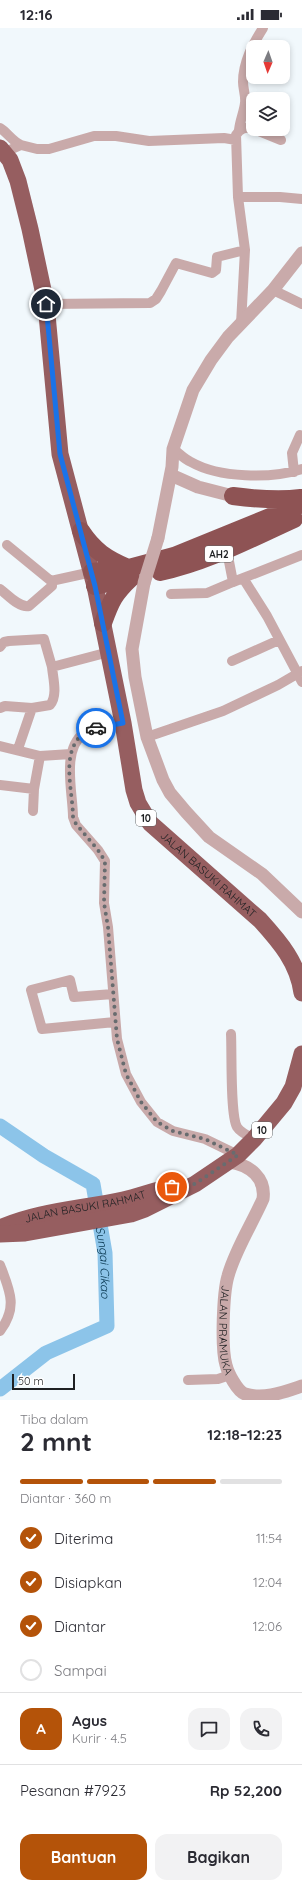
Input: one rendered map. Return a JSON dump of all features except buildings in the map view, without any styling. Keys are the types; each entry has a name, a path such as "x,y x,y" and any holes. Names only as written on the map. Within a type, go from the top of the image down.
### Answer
{"highway":[{"name":"10","path":"2,150 18,180 46,304 57,437 67,483 93,579"},
{"path":"233,496 260,500 287,500 302,498"},
{"path":"227,543 245,519 243,508 233,496"},
{"path":"227,543 302,504"},
{"name":"AH2","path":"93,579 135,576 175,568 227,543 302,516"},
{"path":"81,531 88,542 108,559 135,576 116,592 110,602 103,623"},
{"name":"JALAN BASUKI RAHMAT","path":"93,579 123,723 131,775 138,803 143,814 181,851 260,920 289,955 297,973 302,993"},
{"name":"JALAN BASUKI RAHMAT","path":"0,1228 18,1220 58,1220 128,1207 145,1209 195,1184 243,1154 284,1103 293,1087 302,1054"},
{"name":"JALAN BASUKI RAHMAT","path":"0,1234 25,1234 58,1220"}],"street":[{"path":"241,324 245,250 238,197 238,135 240,119 245,104 243,82 245,67 252,46 264,28"},
{"path":"0,128 4,130 12,140 21,145 37,149 50,149 94,136 116,136 150,141 224,138 238,135 244,128 246,128"},
{"path":"271,136 281,140"},
{"path":"2,150 21,145"},
{"path":"238,197 280,197 302,199"},
{"path":"46,304 150,303 156,299 176,263 212,273 216,270 217,257 245,250"},
{"path":"302,253 273,290 228,337 211,360 193,390 173,449 171,475 158,538 135,576 132,649 135,677 147,737 163,780 170,793 209,837 262,874 302,912"},
{"path":"273,290 302,304"},
{"path":"173,449 190,462 223,473 262,475 298,470 292,453 300,435"},
{"path":"171,475 198,487 233,496"},
{"path":"147,737 223,711 278,685 301,676 279,640 267,616 238,580 227,543"},
{"path":"7,545 51,581 93,579"},
{"path":"171,594 207,593 302,555"},
{"path":"0,589 21,605 26,607 52,586 51,581"},
{"path":"0,647 4,642 9,641 44,639 52,667 53,700 50,705 32,708 5,706 0,708"},
{"path":"232,661 279,640"},
{"path":"52,667 109,652"},
{"path":"18,749 32,708"},
{"path":"123,723 96,728 84,733 76,742 71,754 69,766 73,817 76,824 98,850 105,861 104,903 108,927 119,1051 126,1074 141,1102 151,1116 162,1125 173,1131 205,1139 243,1154 240,1131 235,1124 232,1102 231,1034"},
{"path":"0,746 18,749 40,756 71,754"},
{"path":"33,811 34,789 40,756"},
{"path":"0,785 34,789"},
{"path":"113,994 74,997 70,980 30,990 42,1029 116,1022"},
{"name":"JALAN PRAMUKA","path":"243,1154 261,1179 264,1190 263,1199 232,1264 226,1287 224,1353 226,1365 230,1375 244,1397 269,1396 302,1386"},
{"path":"0,1265 8,1285 11,1311 9,1318 0,1331"},
{"path":"188,1380 218,1379 230,1375"}],"waterway":[{"name":"Sungai Cikao","path":"0,1126 44,1156 93,1184 105,1253 107,1326 46,1353 0,1389"}],"way so far":[{"path":"96,728 84,733 76,742 71,754 69,766 73,817 76,824 103,856 105,861 104,903 108,927 117,1039 126,1074 141,1102 157,1122 173,1131 205,1139 238,1155 230,1162 195,1184 172,1187"}],"route":[{"path":"46,304 57,437 60,454 95,586 123,723 96,728"}]}
